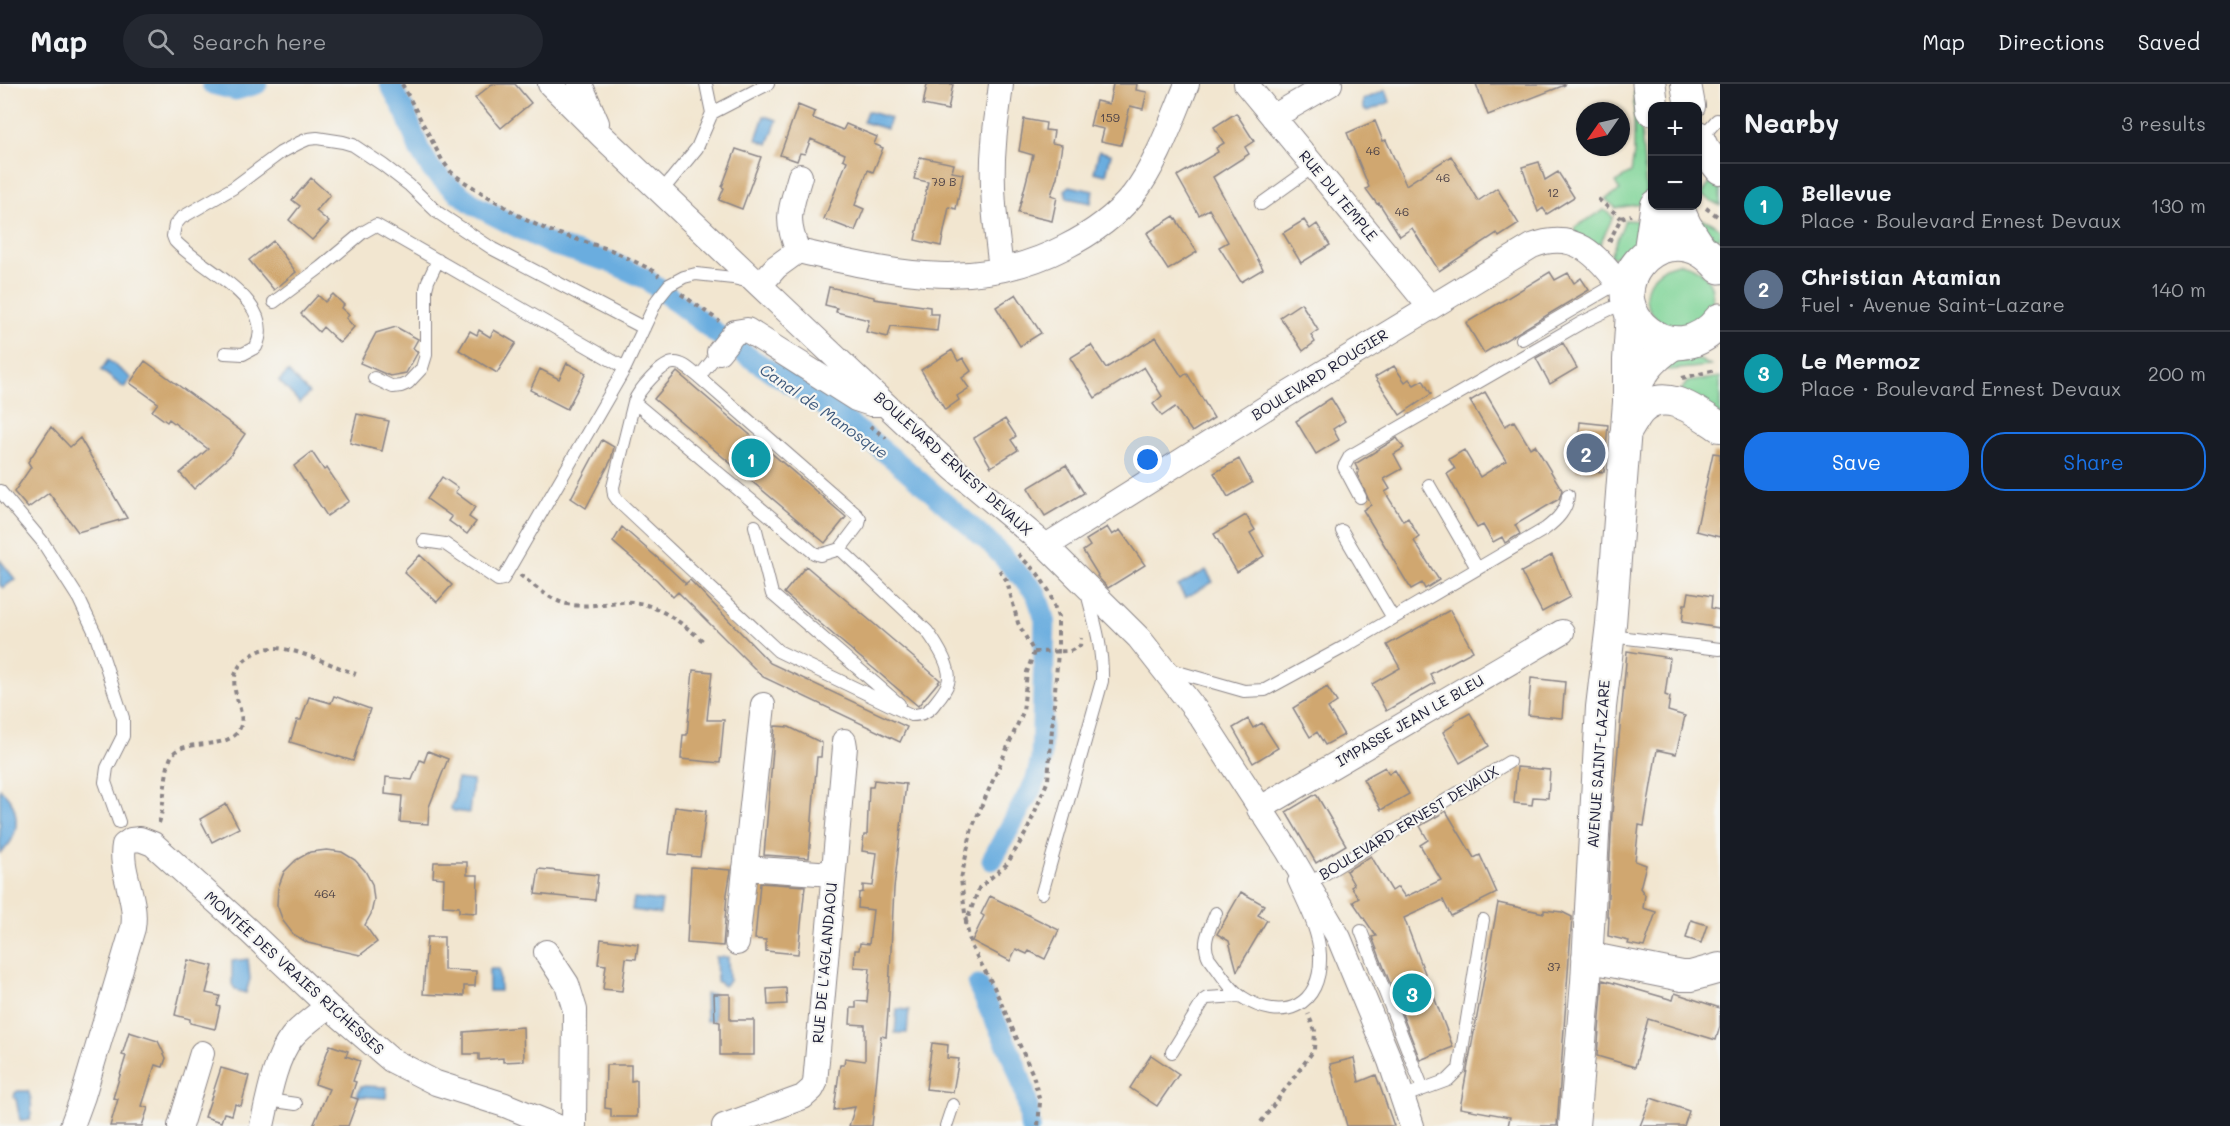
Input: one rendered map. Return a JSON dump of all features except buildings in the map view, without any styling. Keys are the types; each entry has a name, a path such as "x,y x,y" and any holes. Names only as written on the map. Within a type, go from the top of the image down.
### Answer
{"main road":[{"path":"1648,84 1652,102"},
{"path":"1656,210 1632,286 1638,324 1648,334 1660,340 1680,343 1720,356"},
{"path":"1678,210 1685,226 1713,257"},
{"path":"1632,286 1661,246 1688,245 1713,257"},
{"path":"1680,343 1700,339 1720,320"}],"street":[{"name":"BOULEVARD ERNEST DEVAUX","path":"550,84 954,470 1046,546 1081,579 1138,638 1163,668 1201,717 1288,851 1347,954 1413,1093 1412,1126"},
{"path":"580,84 602,136"},
{"path":"1001,84 994,144 993,205 1001,269"},
{"path":"760,285 776,267 798,251 884,270 954,276 1001,269 1055,252 1090,233 1116,213 1133,194 1146,175 1187,84"},
{"name":"RUE DU TEMPLE","path":"1246,84 1430,307"},
{"path":"1273,117 1330,84"},
{"path":"1686,84 1689,102"},
{"path":"1706,132 1720,169"},
{"path":"798,251 791,235 788,216 800,176"},
{"name":"BOULEVARD ROUGIER","path":"1046,546 1484,273 1532,246 1546,241 1564,240 1574,243 1599,260 1616,267 1632,286"},
{"name":"AVENUE SAINT-LAZARE","path":"1574,1126 1587,957 1601,707 1610,636 1628,402 1632,286"},
{"path":"729,340 743,329 751,332 861,401 885,404"},
{"path":"1628,402 1644,370 1658,355 1680,343"},
{"path":"1625,434 1639,412 1645,407 1671,401 1688,407 1720,427"},
{"name":"IMPASSE JEAN LE BLEU","path":"1259,809 1562,632"},
{"path":"738,943 763,705"},
{"name":"RUE DE L'AGLANDAOU","path":"724,1126 796,1100 812,1089 814,1083 845,747 843,741"},
{"path":"72,1126 133,928 133,899 123,858 124,845 134,835"},
{"name":"MONTÉE DES VRAIES RICHESSES","path":"134,835 249,931 328,1006 402,1068 436,1083 505,1105 556,1126"},
{"path":"745,868 833,874"},
{"path":"546,952 567,984 575,1010 574,1126"},
{"path":"1587,957 1682,976 1691,976 1720,968"},
{"path":"262,1126 276,1072 291,1038 328,1006"},
{"path":"180,1126 202,1053"}],"lane":[{"path":"661,192 697,148 712,113 706,84"},
{"path":"712,113 768,84"},
{"path":"225,352 234,355 243,354 256,347 260,334 257,317 252,306 233,287 175,241 173,236 175,225 193,210 233,188 280,153 308,139 334,140 353,145 383,165 409,185 437,212 474,238 644,328"},
{"path":"1261,204 1314,166"},
{"path":"274,302 362,233 376,225 625,368"},
{"path":"374,378 393,387 401,386 408,383 422,368 426,355 426,289 438,260"},
{"path":"424,541 445,544 498,580 503,579 625,368 657,300 669,285 684,276 696,274 732,278 760,285"},
{"path":"1522,339 1632,286"},
{"path":"1360,497 1344,467 1350,456 1581,323 1612,308 1632,286"},
{"path":"699,377 729,340"},
{"path":"634,402 814,553 820,555 840,549 859,524 860,519 857,515 699,377 682,365 675,362 670,364 640,390 634,402 613,487 614,495 619,502 778,651 911,715 925,713 931,709 945,689 949,678 942,655 927,631 840,549"},
{"path":"1429,485 1477,568"},
{"path":"0,491 42,541 79,600 95,633 123,717 123,736 107,768 105,782 112,806 134,835"},
{"path":"1163,668 1244,691 1265,690 1394,618 1554,521 1567,503 1568,495"},
{"path":"755,526 772,594 911,715"},
{"path":"1342,531 1394,618"},
{"path":"1042,893 1101,681 1100,640 1081,579"},
{"path":"1610,636 1720,649"},
{"name":"BOULEVARD ERNEST DEVAUX","path":"1308,884 1509,762"},
{"path":"1216,913 1205,942 1206,952 1239,996 1270,1011 1283,1011 1301,1002 1311,993 1317,981 1320,965 1319,948 1292,875 1288,851"},
{"path":"1361,931 1413,1093 1448,1080 1459,1069 1483,920"},
{"path":"1172,1052 1204,1000 1239,996"},
{"path":"268,1100 296,1104"},
{"path":"946,1126 952,1105"}],"path":[{"path":"402,84 442,160 451,172 526,220 550,231 611,250 654,271 729,340"},
{"path":"1598,199 1621,218"},
{"path":"863,421 890,440"},
{"path":"966,922 978,888 1007,864 1027,831 1048,780 1058,652 1058,616 1049,591 1028,563 1014,550"},
{"path":"998,567 1007,581 1018,623 1034,652 1027,672 1023,712 972,828 961,879 971,946 993,985 1033,1075 1040,1102 1038,1126"},
{"path":"510,568 564,603 592,606 626,602 648,605 678,620 703,641"},
{"path":"1034,652 1070,651 1080,646 1081,635"},
{"path":"134,835 163,810 169,763 174,752 223,741 239,730 242,718 234,682 238,667 245,660 263,650 283,649 356,675"},
{"path":"1261,1122 1314,1050 1317,1040 1316,1031 1301,1002"}],"green space":[{"path":"1638,90 1647,203 1616,208 1605,199 1620,191 1615,182 1631,173 1634,153 1634,91"},
{"path":"1712,181 1720,189 1720,206 1702,196"},
{"path":"1604,210 1613,217 1599,246 1574,233 1575,227"},
{"path":"1690,218 1706,220 1717,226 1720,229 1720,239 1711,238"},
{"path":"1625,220 1645,221 1634,253 1618,258 1610,256"},
{"path":"1678,263 1699,270 1709,281 1713,295 1706,316 1676,329 1655,317 1646,300 1646,291 1654,276 1661,270"},
{"path":"1671,358 1700,360 1711,366 1669,370 1655,367"},
{"path":"1720,377 1720,416 1680,392 1687,382"}],"water":[{"path":"1386,90 1390,102 1368,111 1363,109 1363,100"},
{"path":"867,111 890,118 887,129 863,122"},
{"path":"764,116 777,120 768,144 756,139"},
{"path":"1099,151 1111,154 1106,175 1094,172"},
{"path":"1070,186 1093,191 1091,203 1067,198 1065,190"},
{"path":"108,360 131,378 124,388 101,370"},
{"path":"288,372 309,393 300,403 279,381"},
{"path":"0,560 15,579 3,588 0,585"},
{"path":"1206,570 1213,582 1185,598 1178,586"},
{"path":"457,779 473,781 469,813 451,809"},
{"path":"0,789 12,804 16,821 12,838 0,853"},
{"path":"634,898 662,901 660,914 632,910"},
{"path":"716,957 728,957 729,981 724,986 717,981"},
{"path":"248,959 250,979 246,993 235,990 232,984 232,961"},
{"path":"489,969 499,969 500,991 489,991"},
{"path":"705,994 714,994 715,1021 706,1021"},
{"path":"897,1009 909,1010 907,1033 895,1033"},
{"path":"361,1086 387,1087 386,1098 357,1096"},
{"path":"18,1091 28,1091 30,1094 32,1105 30,1120 20,1120 14,1098"}],"waterway":[{"name":"Canal de Manosque","path":"212,84 236,90 257,84"},
{"name":"Canal de Manosque","path":"390,84 406,114 419,149 432,170 453,189 476,206 552,245 610,262 646,279 738,350 840,416 902,466 991,544 1036,593 1045,620 1041,759 1036,780 992,860"},
{"name":"Canal de Manosque","path":"978,985 1018,1071 1028,1107 1030,1126"}],"place":[{"name":"Christian Atamian","path":"1586,453"},
{"name":"Bellevue","path":"751,458"},
{"name":"Le Mermoz","path":"1412,993"}]}
